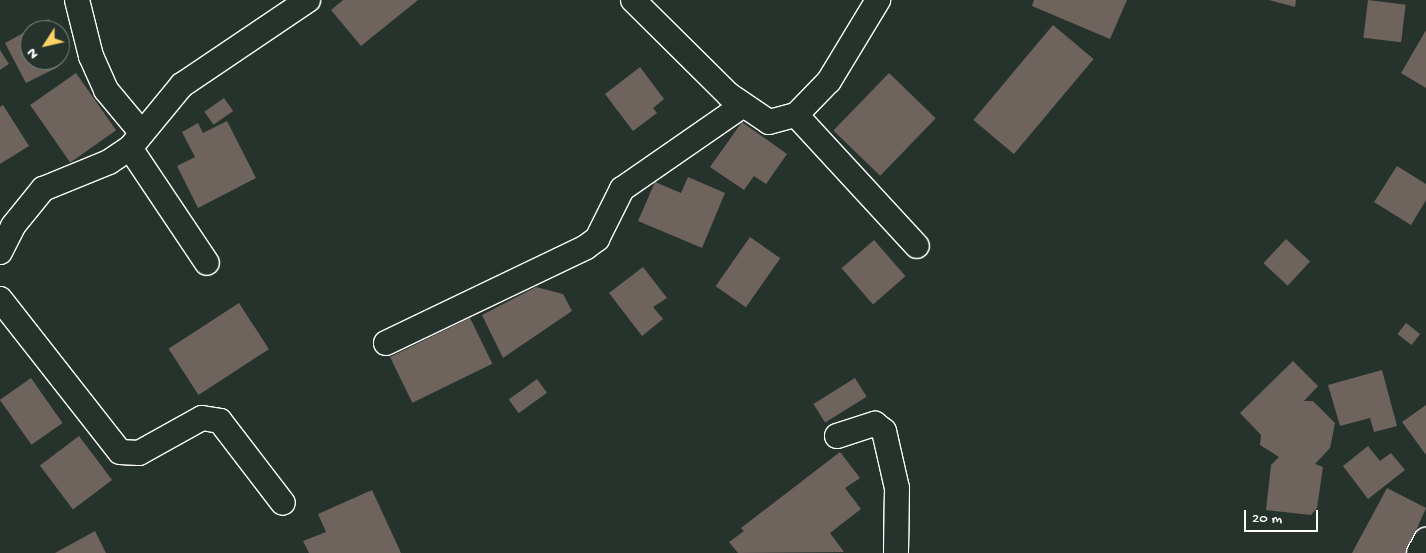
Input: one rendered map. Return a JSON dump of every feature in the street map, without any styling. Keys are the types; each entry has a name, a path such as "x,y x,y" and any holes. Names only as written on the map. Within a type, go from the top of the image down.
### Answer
{"street":[{"path":"77,0 91,56 106,90 207,263"},
{"path":"0,252 13,226 43,189 110,162 136,140 182,85 308,0"},
{"path":"632,0 742,106 769,122 796,115 829,81 878,0"},
{"path":"386,343 586,247 597,239 622,189 742,106"},
{"path":"796,115 917,246"},
{"path":"0,299 120,452 139,453 202,418 220,421 283,503"},
{"path":"837,436 874,424 884,431 897,488 896,553"},
{"path":"1419,553 1426,540"}],"building":[{"path":"343,0 418,0 361,46 331,10"},
{"path":"1034,0 1127,0 1110,39 1032,6"},
{"path":"1269,0 1296,0 1295,7"},
{"path":"1368,0 1406,5 1401,42 1363,38"},
{"path":"1053,25 1094,59 1014,154 973,120"},
{"path":"1426,30 1426,88 1401,73"},
{"path":"20,35 20,70 52,70 26,83 5,43"},
{"path":"0,50 9,64 0,70"},
{"path":"640,67 664,99 653,108 657,113 633,131 605,94"},
{"path":"76,73 116,130 70,162 30,105"},
{"path":"889,73 936,118 880,176 833,131"},
{"path":"224,98 233,111 214,125 204,112"},
{"path":"3,105 29,146 0,164 0,107"},
{"path":"227,121 256,178 198,208 177,166 195,157 182,132 198,123 203,133"},
{"path":"742,122 787,154 766,184 754,176 744,190 710,167"},
{"path":"1397,166 1426,184 1426,200 1411,225 1374,202"},
{"path":"688,177 725,193 702,248 638,221 655,182 681,193"},
{"path":"750,237 780,258 746,307 716,286"},
{"path":"1286,239 1310,262 1288,286 1263,263"},
{"path":"874,240 905,276 873,304 842,268"},
{"path":"643,267 667,298 653,307 663,319 642,336 609,293"},
{"path":"536,287 563,294 572,311 503,358 482,315"},
{"path":"239,303 269,349 199,395 169,349"},
{"path":"470,318 492,364 412,403 390,357"},
{"path":"1406,323 1420,334 1412,345 1397,334"},
{"path":"1293,361 1318,386 1304,401 1313,401 1335,423 1330,448 1315,464 1323,467 1317,508 1311,515 1266,510 1271,465 1279,457 1260,445 1261,435 1240,413"},
{"path":"1382,370 1397,426 1374,432 1370,418 1340,426 1328,385"},
{"path":"31,378 63,423 31,445 0,400"},
{"path":"855,378 867,397 825,423 813,404"},
{"path":"537,379 547,393 519,413 509,400"},
{"path":"1426,405 1426,455 1402,422"},
{"path":"79,436 112,480 73,509 40,465"},
{"path":"1368,446 1380,461 1391,453 1405,470 1368,499 1343,466"},
{"path":"840,452 860,478 845,488 861,509 830,533 844,552 738,553 729,542 744,531 741,528"},
{"path":"1387,488 1426,508 1406,553 1352,553"},
{"path":"372,490 401,553 309,553 303,541 326,532 318,514"},
{"path":"95,531 106,553 55,553"}]}
